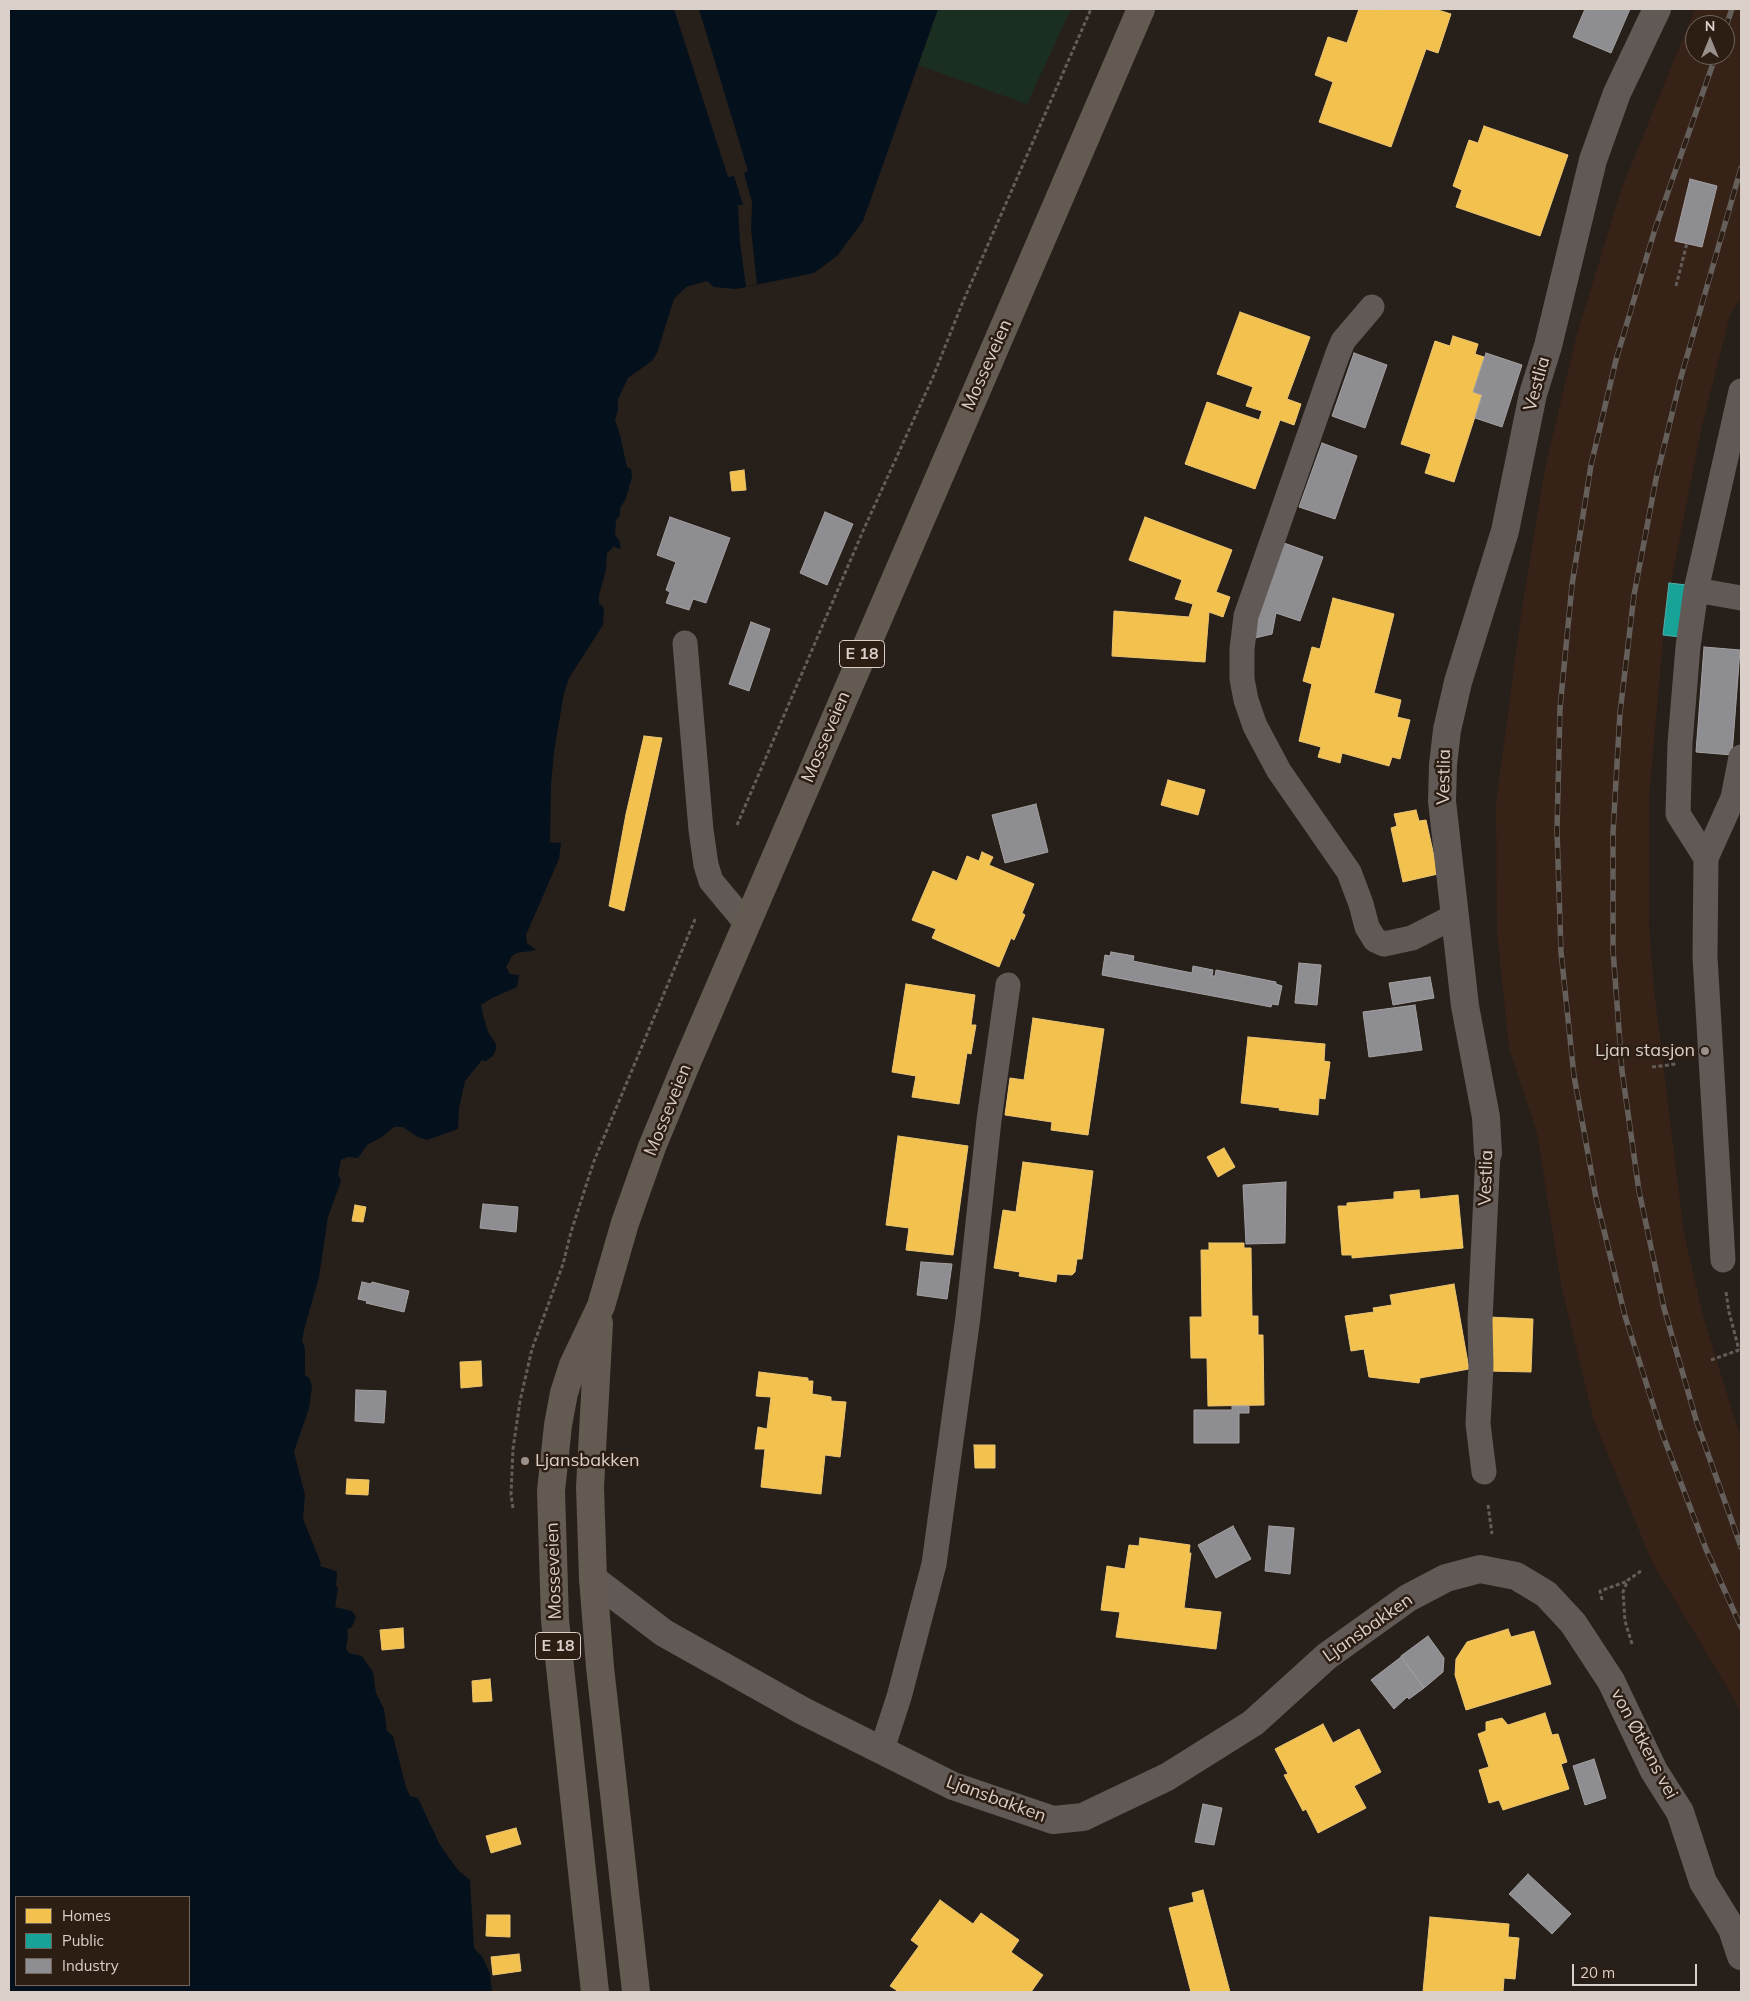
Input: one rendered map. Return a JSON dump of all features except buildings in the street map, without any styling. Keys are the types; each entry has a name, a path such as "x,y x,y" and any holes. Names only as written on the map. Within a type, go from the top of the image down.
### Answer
{"highway":[{"name":"Mosseveien","path":"595,1992 555,1620 551,1491 558,1425 564,1393 573,1365 601,1306 626,1223 652,1147 746,923 1141,9"},
{"name":"Mosseveien","path":"601,1306 590,1487 593,1579 598,1649 636,1992"}],"street":[{"name":"Vestlia","path":"1488,1153 1486,1117 1465,1006 1442,801 1443,765 1447,730 1458,682 1506,531 1531,403 1548,346 1593,160 1617,93 1656,9"},
{"name":"Ljansbakken","path":"593,1579 664,1633 803,1711 953,1786 1053,1820 1083,1817 1167,1778 1252,1723 1327,1656 1408,1598 1446,1578 1480,1569 1497,1572"},
{"name":"von Øtkens vei","path":"1497,1572 1516,1576 1546,1594 1573,1623 1611,1681 1654,1771 1680,1812 1703,1882 1732,1929 1741,1956"}],"lane":[{"path":"1372,307 1343,341 1337,356 1249,608 1242,649 1242,679 1246,700 1255,726 1280,771 1348,872 1361,904 1367,927 1376,940 1384,944 1412,938 1455,916"},
{"path":"1706,858 1678,814 1680,743 1688,647 1696,590 1741,392"},
{"path":"1696,590 1741,598"},
{"path":"685,643 701,830 706,865 711,881 746,923"},
{"path":"1723,1260 1705,957 1706,858 1734,798 1741,757"},
{"path":"882,1749 899,1697 934,1564 968,1317 989,1120 1008,985"},
{"name":"Vestlia","path":"1484,1472 1478,1424 1481,1366 1480,1320 1488,1153"}],"path":[{"path":"735,828 875,504 933,377 962,304 1090,9"},
{"path":"1676,286 1687,243"},
{"path":"526,1371 532,1348 564,1264 571,1232 594,1161 711,881"},
{"path":"1652,1066 1663,1065"},
{"path":"1711,1360 1740,1350 1729,1312 1723,1260"},
{"path":"1484,1472 1497,1572"},
{"path":"1601,1594 1600,1591 1628,1580"}],"shaded area":[{"path":"1695,9 1741,9 1741,297 1730,315 1702,426 1673,572 1663,641 1649,798 1649,925 1654,989 1684,1233 1703,1316 1741,1439 1741,1715 1734,1699 1652,1562 1593,1418 1561,1285 1537,1133 1509,1048 1497,933 1496,804 1520,622 1544,473 1576,337 1622,187 1685,33 1685,65 1735,65 1735,15 1693,15"}],"green space":[{"path":"938,9 1071,9 1027,104 918,65"}],"water":[{"path":"9,9 938,9 863,221 837,256 814,273 736,289 714,287 707,281 686,287 674,299 657,353 652,361 628,378 618,399 618,410 615,420 627,467 631,469 632,477 626,498 620,509 620,516 616,520 615,535 619,540 621,548 618,549 614,546 607,553 606,570 599,595 599,603 604,608 603,625 569,678 564,694 554,753 550,842 561,843 559,859 526,935 527,943 536,950 517,953 512,956 506,967 510,974 519,975 517,987 481,1005 488,1032 496,1044 496,1049 493,1056 486,1061 482,1060 465,1081 459,1108 458,1129 427,1140 416,1136 403,1127 394,1127 382,1137 367,1145 358,1158 348,1157 341,1160 338,1174 341,1181 328,1217 319,1277 302,1341 305,1348 305,1375 309,1378 312,1386 309,1408 294,1452 305,1495 303,1519 321,1563 320,1566 336,1571 336,1585 338,1588 335,1607 352,1611 356,1617 352,1627 347,1629 346,1649 349,1653 362,1656 373,1672 376,1693 384,1709 387,1731 393,1736 410,1796 418,1798 439,1843 459,1871 470,1880 474,1948 483,1958 490,1974 492,1992 9,1992"}],"pier":[{"path":"674,9 699,9 748,171 744,173 752,202 751,230 757,284 746,287 740,242 738,205 743,205 734,176 728,177"},
{"path":"569,678 572,679 567,695 556,753 554,786 552,839 564,843 561,843 550,842 551,786 554,752 564,694"}],"railway":[{"path":"1730,15 1732,9"},
{"path":"1712,65 1655,229 1616,360 1591,465 1572,585 1560,708 1557,831 1561,952 1574,1076 1596,1198 1625,1316 1662,1433 1706,1549 1741,1627"},
{"path":"1741,168 1681,377 1656,479 1634,595 1620,713 1613,832 1613,950 1622,1071 1639,1191 1664,1308 1697,1423 1741,1547"}],"place":[{"name":"Ljan stasjon","path":"1705,1051"},
{"name":"Ljansbakken","path":"525,1461"}]}
